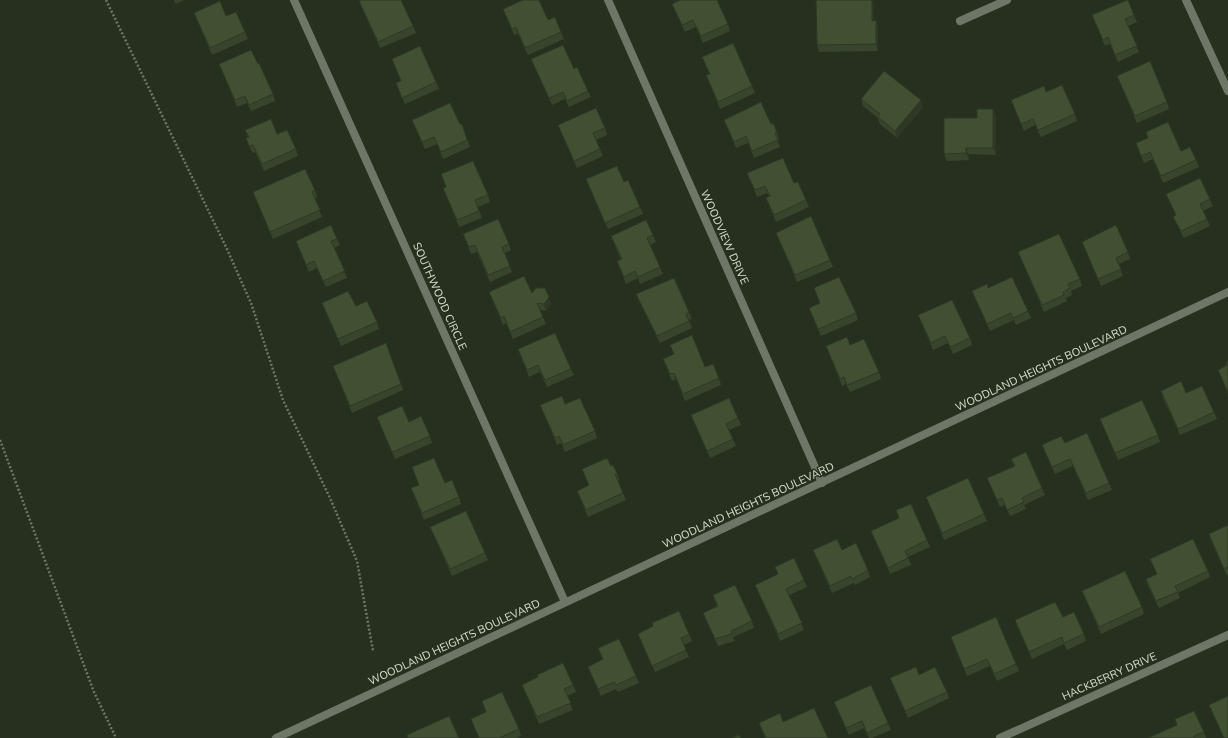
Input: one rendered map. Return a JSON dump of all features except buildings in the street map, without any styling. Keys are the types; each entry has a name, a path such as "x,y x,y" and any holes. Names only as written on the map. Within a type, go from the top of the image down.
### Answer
{"street":[{"name":"SOUTHWOOD CIRCLE","path":"294,0 566,602"},
{"name":"WOODVIEW DRIVE","path":"608,0 822,483"},
{"path":"960,21 1007,0"},
{"path":"1186,0 1228,91"},
{"name":"WOODLAND HEIGHTS BOULEVARD","path":"276,738 1228,292"},
{"name":"HACKBERRY DRIVE","path":"1000,738 1228,635"}],"path":[{"path":"106,0 226,247 251,303 283,400 330,498 357,561 373,651"},
{"path":"0,440 92,685 116,738"}]}
